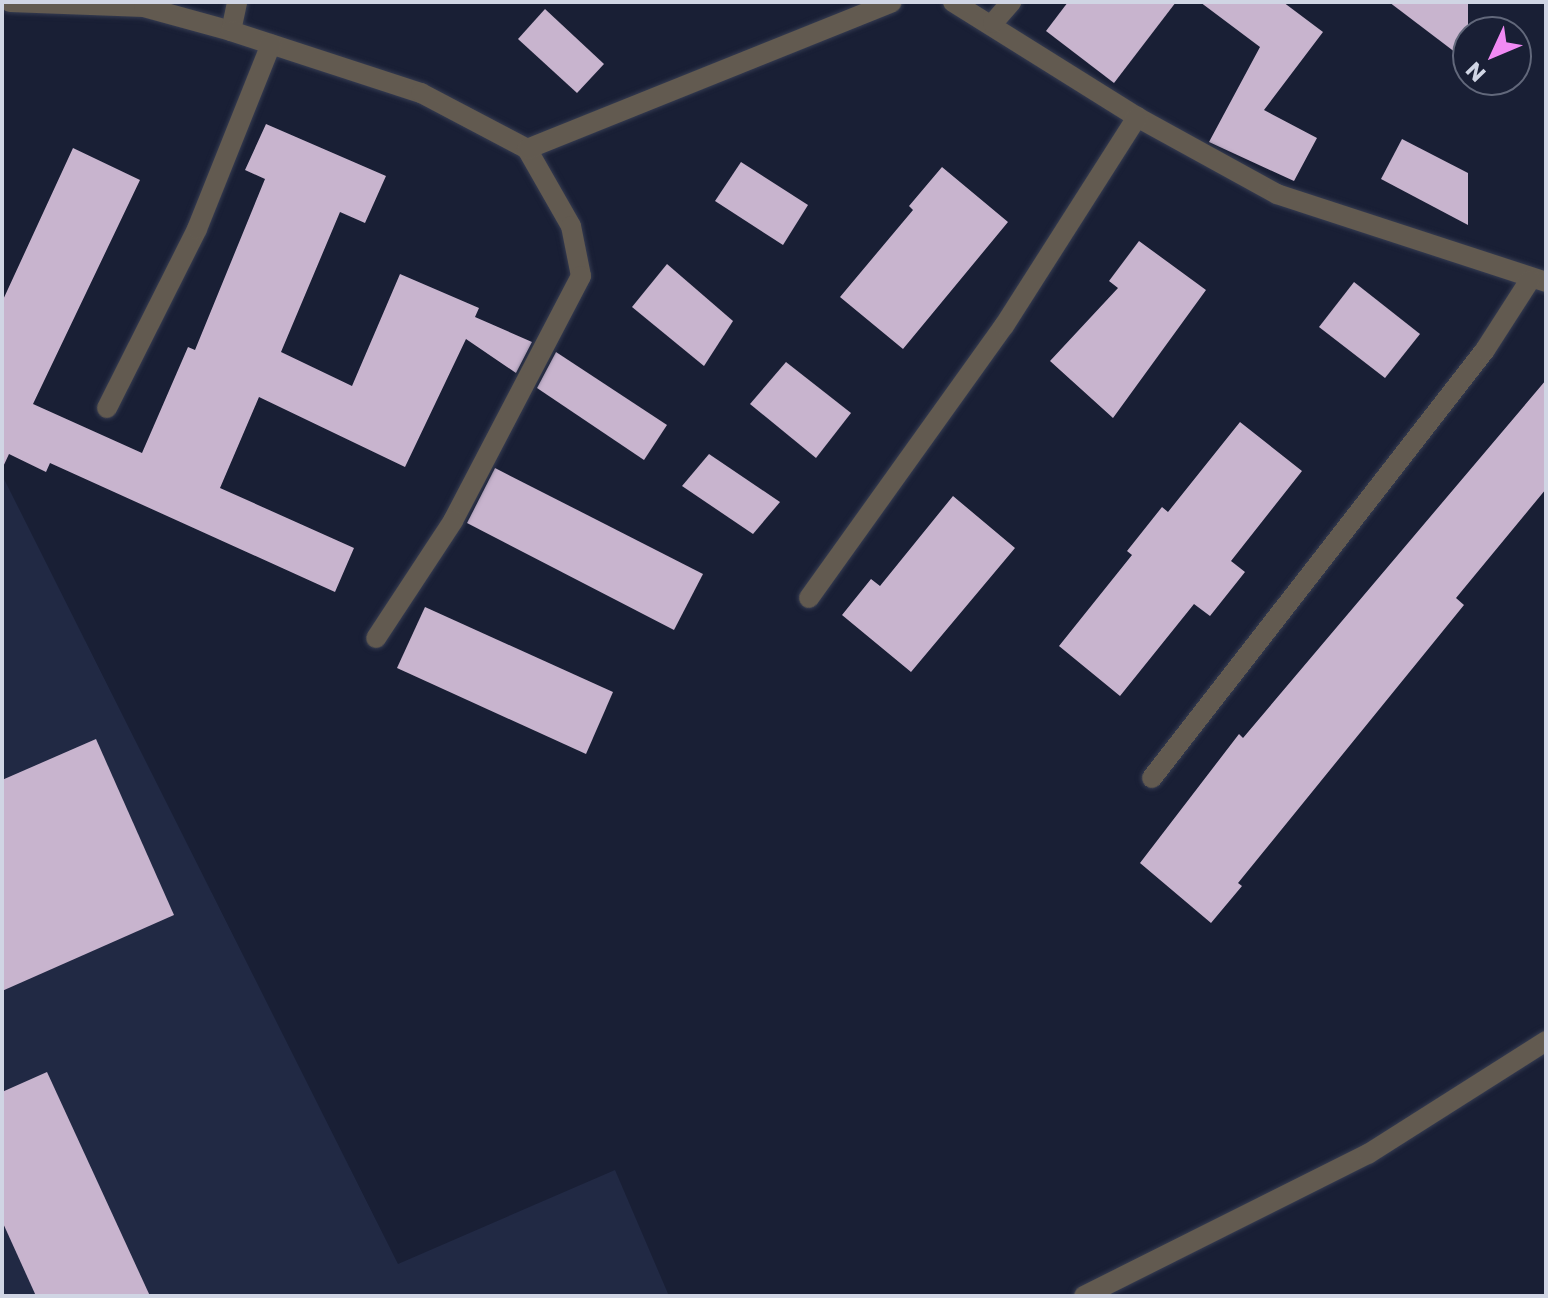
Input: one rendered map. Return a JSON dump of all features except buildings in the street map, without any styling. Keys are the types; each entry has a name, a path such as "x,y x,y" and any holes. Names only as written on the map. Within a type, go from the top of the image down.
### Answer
{"street":[{"path":"10,2 144,7 231,31 421,93 527,149 571,226 581,276 453,521 376,638"},
{"path":"231,31 237,2"},
{"path":"527,149 892,2"},
{"path":"953,2 993,23 1137,117 1277,194 1538,281 1152,778"},
{"path":"993,23 1011,2"},
{"path":"107,408 197,229 271,44"},
{"path":"809,598 1004,326 1137,117"},
{"path":"1084,1296 1368,1154 1546,1041"}],"shaded area":[{"path":"2,475 398,1264 615,1170 669,1296 2,1296"}]}
